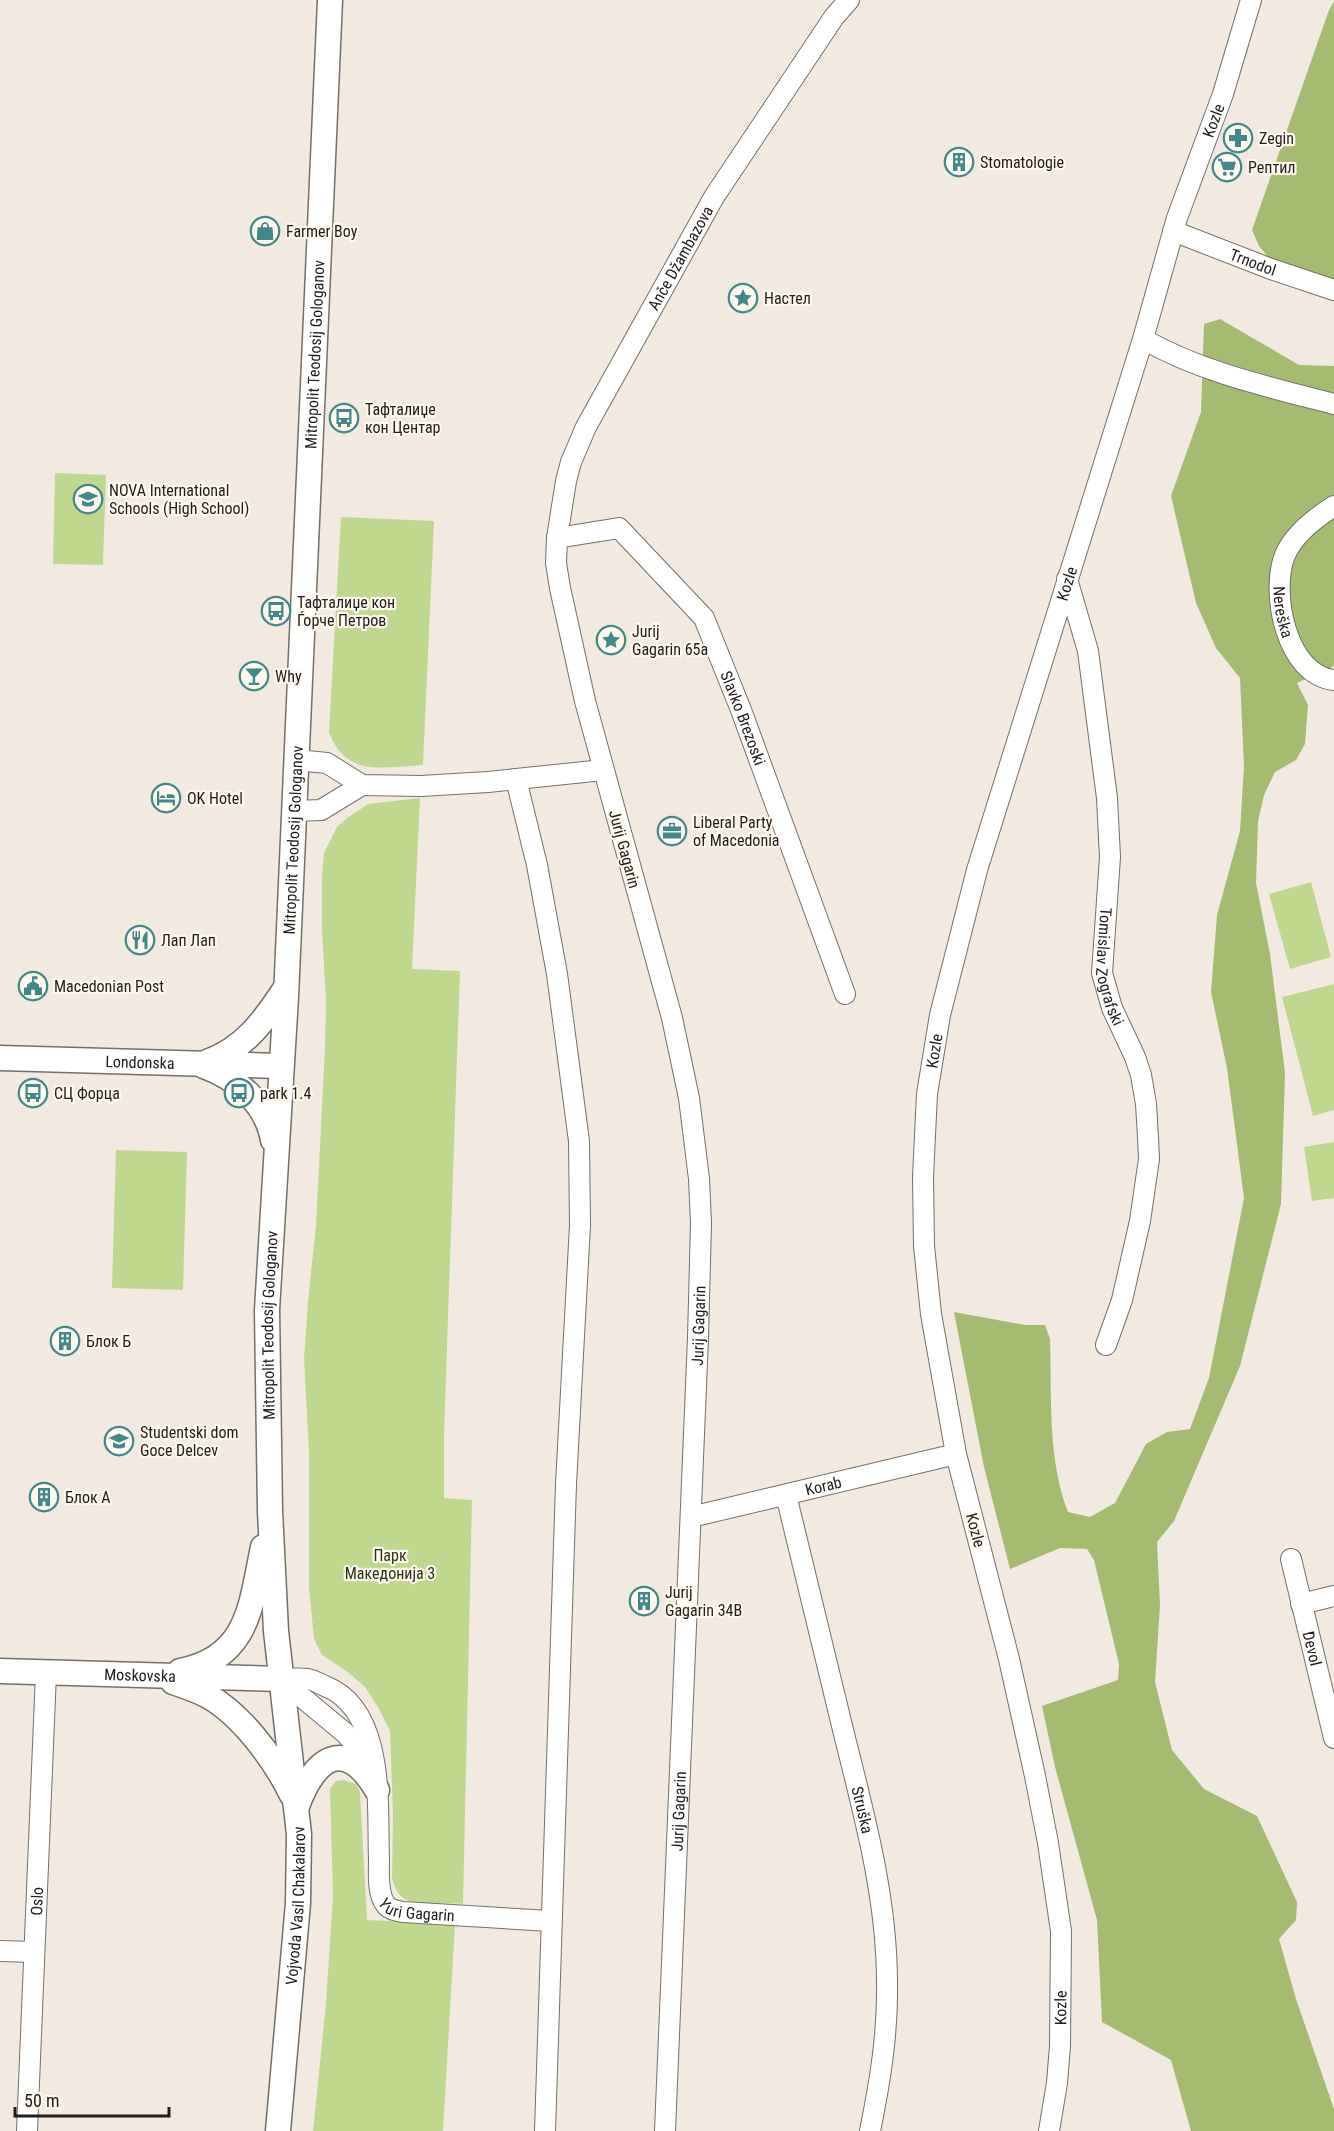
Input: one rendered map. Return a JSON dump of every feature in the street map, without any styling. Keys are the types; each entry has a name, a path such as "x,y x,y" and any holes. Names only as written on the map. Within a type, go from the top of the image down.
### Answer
{"street":[{"name":"Mitropolit Teodosij Gologanov","path":"280,1679 270,1511 267,1310 286,987 330,0"},
{"name":"Anče Džambazova","path":"556,538 571,462 586,427 714,197 834,17 849,0"},
{"name":"Kozle","path":"1048,2131 1057,2083 1060,2046 1061,1954 1056,1891 1009,1659 956,1454 930,1314 924,1245 923,1177 927,1094 939,1015 977,870 1143,339 1173,231 1223,94 1251,0"},
{"name":"Trnodol","path":"1173,231 1271,269 1334,290"},
{"path":"1143,339 1207,369 1334,404"},
{"name":"Nereška","path":"1334,506 1320,515 1293,541 1282,565 1279,583 1283,617 1295,650 1311,671 1334,680"},
{"name":"Slavko Brezoski","path":"556,538 619,528 704,618 741,710 846,994"},
{"name":"Jurij Gagarin","path":"556,538 556,563 560,588 585,701 672,1018 689,1098 699,1179 701,1234 691,1517 665,2131"},
{"name":"Tomislav Zografski","path":"1067,579 1088,651 1107,798 1110,857 1102,973 1112,1008 1135,1057 1141,1076 1148,1137 1148,1169 1140,1221 1122,1300 1106,1346"},
{"path":"296,760 327,763 362,784 421,786 603,770"},
{"path":"516,779 537,865 557,974 579,1141 580,1225 566,1484 550,1921 545,2131"},
{"path":"294,811 321,810 362,784"},
{"path":"197,1064 237,1047 260,1025 286,987"},
{"name":"Londonska","path":"0,1058 280,1066"},
{"path":"197,1064 228,1078 256,1101 272,1129 275,1151"},
{"name":"Korab","path":"691,1517 956,1454"},
{"name":"Struška","path":"786,1495 861,1802 880,1895 887,1981 887,2028 870,2131"},
{"path":"154,1676 192,1669 216,1658 238,1638 252,1601 270,1511"},
{"name":"Devol","path":"1291,1558 1334,1738"},
{"path":"1301,1604 1334,1596"},
{"name":"Moskovska","path":"0,1671 280,1679"},
{"name":"Oslo","path":"27,2131 46,1673"},
{"path":"154,1676 209,1696 236,1717 272,1762 297,1806"},
{"path":"280,1679 345,1733 367,1756 376,1779"},
{"name":"Yuri Gagarin","path":"280,1679 309,1679 332,1688 347,1699 360,1716 368,1733 376,1779 381,1890 383,1900 390,1909 403,1912 550,1921"},
{"name":"Vojvoda Vasil Chakalarov","path":"278,2131 298,1903 299,1845 297,1806 280,1679"},
{"path":"297,1806 311,1777 322,1765 336,1759 351,1760 376,1779"},
{"path":"0,1951 34,1952"}],"green space":[{"path":"1334,2 1334,288 1270,259 1259,246 1252,230 1329,10"},
{"path":"1220,319 1299,365 1334,366 1334,666 1297,683 1308,705 1305,744 1296,760 1275,772 1264,795 1258,821 1256,883 1270,954 1285,1073 1281,1204 1240,1366 1174,1521 1157,1542 1160,1605 1155,1682 1172,1750 1204,1789 1257,1816 1297,1902 1296,1920 1279,1939 1296,1999 1334,2109 1334,2131 1191,2131 1171,2060 1102,2022 1097,1920 1055,1767 1042,1706 1118,1680 1119,1664 1094,1560 1087,1549 1060,1548 1010,1569 984,1467 954,1312 1025,1325 1045,1325 1050,1339 1054,1448 1061,1491 1068,1512 1090,1517 1115,1503 1146,1444 1167,1432 1190,1429 1209,1378 1244,1198 1227,1068 1211,992 1217,915 1240,831 1244,767 1240,678 1216,648 1196,603 1171,496 1201,412 1204,324"},
{"path":"55,473 106,475 103,565 53,564"},
{"path":"341,517 434,521 423,765 381,768 356,763 345,757 336,747 329,732"},
{"name":"Парк Македонија 3","path":"420,798 412,969 460,971 444,1434 444,1498 472,1500 463,1904 409,1901 400,1895 396,1888 392,1878 393,1814 390,1731 365,1687 322,1655 314,1639 309,1588 309,1452 304,1359 316,1225 325,1048 326,1000 322,932 324,853 337,827 368,804"},
{"path":"1311,882 1331,957 1290,969 1269,894"},
{"path":"1334,984 1334,1110 1313,1116 1282,997"},
{"path":"1334,1142 1334,1198 1312,1201 1304,1147"},
{"path":"116,1150 187,1152 183,1290 112,1288"},
{"path":"344,1780 356,1784 360,1792 367,1920 455,1924 443,2131 313,2131 326,2004 333,1897 330,1789 336,1781"}],"place":[{"name":"Zegin","path":"1238,138"},
{"name":"Stomatologie","path":"959,162"},
{"name":"Рептил","path":"1227,167"},
{"name":"Farmer Boy","path":"265,231"},
{"name":"Настел","path":"743,298"},
{"name":"Тафталиџе кон Центар","path":"344,418"},
{"name":"NOVA International Schools (High School)","path":"88,499"},
{"name":"Тафталиџе кон Ѓорче Петров","path":"276,611"},
{"name":"Jurij Gagarin 65a","path":"611,640"},
{"name":"Why","path":"254,676"},
{"name":"OK Hotel","path":"166,798"},
{"name":"Liberal Party of Macedonia","path":"672,831"},
{"name":"Лап Лап","path":"140,940"},
{"name":"Macedonian Post","path":"33,986"},
{"name":"СЦ Форца","path":"33,1093"},
{"name":"park 1.4","path":"239,1093"},
{"name":"Блок Б","path":"65,1341"},
{"name":"Studentski dom Goce Delcev","path":"119,1441"},
{"name":"Блок А","path":"44,1497"},
{"name":"Jurij Gagarin 34B","path":"644,1601"}]}
